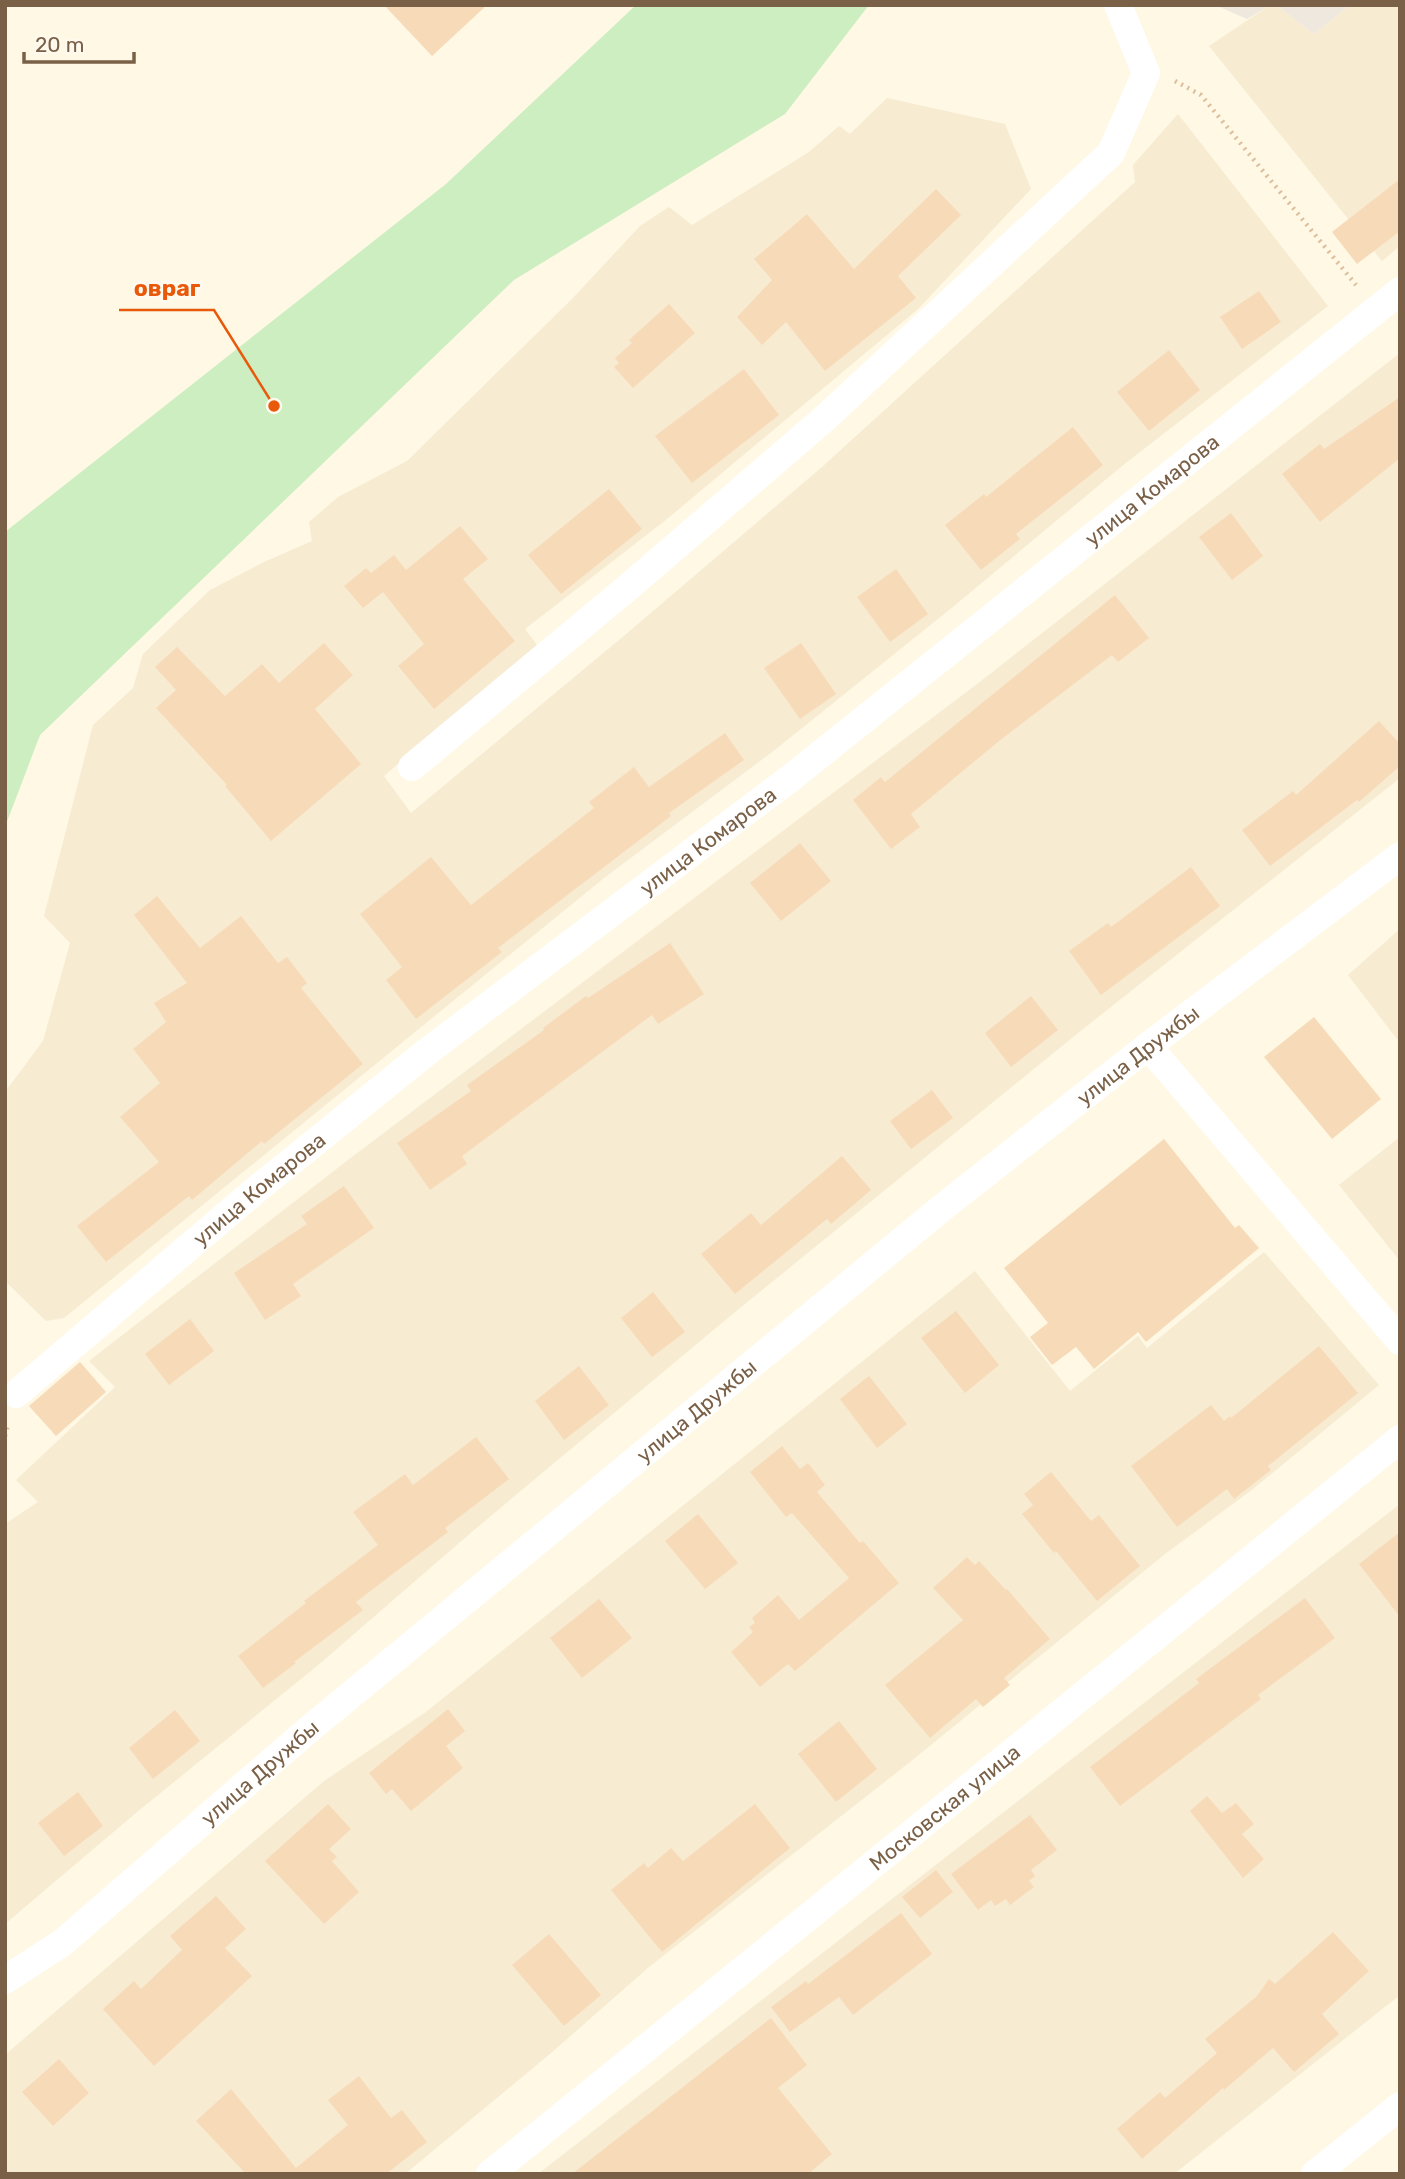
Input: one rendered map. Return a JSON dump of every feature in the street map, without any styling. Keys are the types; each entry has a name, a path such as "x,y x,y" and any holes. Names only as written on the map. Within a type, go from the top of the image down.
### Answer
{"street":[{"path":"412,767 824,419 1111,153 1146,73 1118,5"},
{"name":"улица Комарова","path":"16,1394 257,1189 428,1051 792,777 1400,291"},
{"name":"улица Дружбы","path":"5,1980 62,1943 307,1731 943,1207 1148,1046 1400,856"},
{"path":"1148,1046 1400,1341"},
{"name":"Московская улица","path":"490,2174 1400,1438"},
{"path":"1315,2174 1400,2106"}],"path":[{"path":"1146,73 1169,78 1201,95 1376,310"}],"shaded area":[{"path":"1215,5 1270,5 1247,19"},
{"path":"1270,5 1276,5 1314,34 1350,5 1400,5 1400,246 1382,261 1209,46"},
{"path":"1276,5 1350,5 1314,34"},
{"path":"887,98 1005,124 1031,189 918,309 667,519 525,629 537,645 384,776 411,813 822,467 1135,182 1133,165 1178,114 1328,306 1122,466 776,749 604,878 64,1318 46,1321 5,1281 5,1092 43,1041 70,943 44,916 93,725 133,688 143,654 210,590 312,541 309,522 338,497 407,461 573,298 640,226 669,207 692,225 809,152 839,126 850,134"},
{"path":"1400,353 1400,778 1078,1033 729,1317 474,1530 317,1666 137,1812 5,1924 5,1524 38,1502 16,1480 115,1387 89,1361 348,1160 981,681"},
{"path":"1400,929 1400,1043 1348,975"},
{"path":"1400,1137 1400,1261 1339,1185"},
{"path":"1264,1252 1379,1385 1253,1489 1165,1554 910,1762 649,1967 551,2053 405,2174 5,2174 5,2055 324,1781 426,1712 975,1271 1070,1391 1138,1336 1147,1348"},
{"path":"1400,1504 1400,1995 1174,2174 538,2174"}],"green space":[{"path":"636,5 869,5 785,114 514,280 40,735 5,827 5,532 446,184"}],"building":[{"path":"384,5 487,5 432,56"},
{"path":"1400,179 1400,231 1357,264 1332,232"},
{"path":"936,189 961,215 898,276 916,298 825,371 786,322 762,345 737,317 772,280 754,259 807,214 854,269"},
{"path":"1259,291 1281,322 1242,349 1220,317"},
{"path":"669,304 695,333 633,388 614,367 619,363 615,358 632,343 629,340"},
{"path":"1169,350 1200,390 1149,431 1117,392"},
{"path":"744,369 779,415 692,483 655,436"},
{"path":"1400,397 1400,458 1320,522 1282,474 1320,444 1324,449"},
{"path":"1073,427 1103,465 1016,534 1020,539 981,570 945,525 984,494 986,497"},
{"path":"609,489 642,529 561,594 528,555"},
{"path":"1231,513 1263,556 1232,580 1199,537"},
{"path":"460,526 488,559 463,579 515,641 434,709 398,666 424,644 383,592 363,608 344,586 366,568 371,573 394,555 406,570"},
{"path":"896,569 928,614 890,642 857,597"},
{"path":"1115,595 1149,638 1118,662 1112,655 999,741 911,814 920,827 891,849 853,800 881,777 885,782"},
{"path":"324,643 353,675 315,709 361,764 271,841 225,786 227,785 156,708 176,690 155,667 177,647 225,696 262,664 279,683"},
{"path":"801,643 836,694 800,719 764,668"},
{"path":"1379,721 1400,744 1400,766 1359,802 1357,800 1270,866 1242,830 1293,791 1296,795"},
{"path":"725,733 744,760 669,813 671,816 498,948 502,952 416,1019 386,980 402,967 360,914 431,857 471,905 594,808 589,802 634,767 649,787"},
{"path":"800,843 831,881 781,921 750,883"},
{"path":"1191,867 1220,906 1101,995 1069,951 1108,923 1111,927"},
{"path":"157,896 200,948 241,916 278,963 287,957 307,983 301,988 363,1064 264,1144 262,1141 192,1200 189,1196 106,1262 77,1226 159,1162 120,1117 160,1083 133,1049 166,1022 154,1003 187,983 134,915"},
{"path":"670,943 704,994 658,1024 652,1015 462,1156 467,1164 430,1190 397,1143 471,1091 467,1085 586,996 588,998"},
{"path":"1031,996 1058,1030 1011,1067 985,1033"},
{"path":"1314,1017 1381,1099 1332,1139 1264,1057"},
{"path":"932,1090 953,1118 911,1149 890,1121"},
{"path":"1164,1139 1235,1228 1239,1225 1259,1248 1146,1342 1138,1332 1094,1369 1076,1347 1052,1365 1030,1337 1048,1323 1004,1268"},
{"path":"842,1156 871,1190 831,1224 827,1219 735,1294 701,1254 751,1213 761,1225"},
{"path":"344,1186 374,1228 293,1284 301,1296 265,1320 234,1273 307,1224 301,1216"},
{"path":"653,1292 685,1332 652,1357 621,1318"},
{"path":"956,1311 999,1365 965,1393 921,1338"},
{"path":"190,1319 214,1351 169,1385 145,1354"},
{"path":"1319,1346 1358,1393 1268,1466 1271,1470 1234,1499 1227,1489 1177,1527 1131,1466 1211,1405 1224,1421 1230,1416 1231,1418"},
{"path":"80,1362 106,1392 56,1436 29,1406"},
{"path":"579,1366 609,1405 564,1440 535,1401"},
{"path":"869,1376 907,1424 877,1448 840,1399"},
{"path":"476,1437 509,1479 445,1528 448,1532 356,1602 363,1610 263,1688 238,1656 378,1545 353,1512 405,1474 413,1485"},
{"path":"782,1446 800,1469 808,1463 825,1485 817,1492 860,1543 863,1541 899,1583 795,1671 788,1664 760,1687 731,1652 753,1632 749,1627 755,1623 752,1618 778,1595 799,1620 849,1578 792,1513 786,1517 750,1472"},
{"path":"1051,1472 1091,1521 1099,1515 1140,1566 1097,1601 1022,1514 1033,1505 1024,1494"},
{"path":"698,1514 738,1563 705,1589 665,1541"},
{"path":"1400,1532 1400,1617 1359,1564"},
{"path":"967,1557 975,1565 979,1561 1050,1639 1004,1678 1010,1685 983,1707 976,1699 930,1738 885,1685 963,1620 933,1588"},
{"path":"1305,1598 1335,1638 1258,1695 1261,1699 1120,1806 1090,1767 1199,1683 1196,1679"},
{"path":"599,1599 632,1638 582,1678 550,1638"},
{"path":"448,1709 465,1731 446,1746 463,1768 411,1811 392,1789 386,1794 369,1773"},
{"path":"175,1710 200,1741 153,1779 129,1748"},
{"path":"839,1721 877,1769 836,1802 798,1754"},
{"path":"78,1792 103,1826 64,1856 38,1823"},
{"path":"1207,1796 1222,1813 1236,1803 1254,1824 1242,1834 1264,1859 1243,1878 1190,1811"},
{"path":"328,1804 351,1829 329,1849 337,1857 332,1861 359,1892 324,1924 265,1861"},
{"path":"755,1804 790,1848 662,1952 611,1890 644,1863 648,1868 671,1848 683,1861"},
{"path":"1030,1815 1057,1850 1031,1870 1035,1876 1029,1881 1034,1887 1010,1905 1006,1899 995,1906 991,1900 978,1910 951,1874"},
{"path":"936,1870 953,1892 920,1918 902,1897"},
{"path":"216,1896 246,1929 225,1948 252,1976 154,2066 103,2009 134,1981 141,1989 182,1950 170,1936"},
{"path":"901,1913 932,1954 853,2015 839,1997 790,2032 771,2007 806,1981 808,1984"},
{"path":"1333,1932 1369,1971 1322,2014 1339,2034 1294,2072 1273,2048 1142,2159 1117,2129 1160,2092 1165,2098 1217,2053 1205,2039 1257,1996 1269,1979 1275,1984"},
{"path":"549,1934 601,1995 564,2026 512,1965"},
{"path":"771,2018 807,2065 778,2088 832,2154 808,2174 572,2174"},
{"path":"59,2059 89,2093 53,2126 22,2092"},
{"path":"359,2076 391,2118 402,2110 427,2142 386,2174 246,2174 196,2121 231,2089 296,2168 348,2125 328,2100"}],"place":[{"name":"овраг","path":"274,406"}]}
